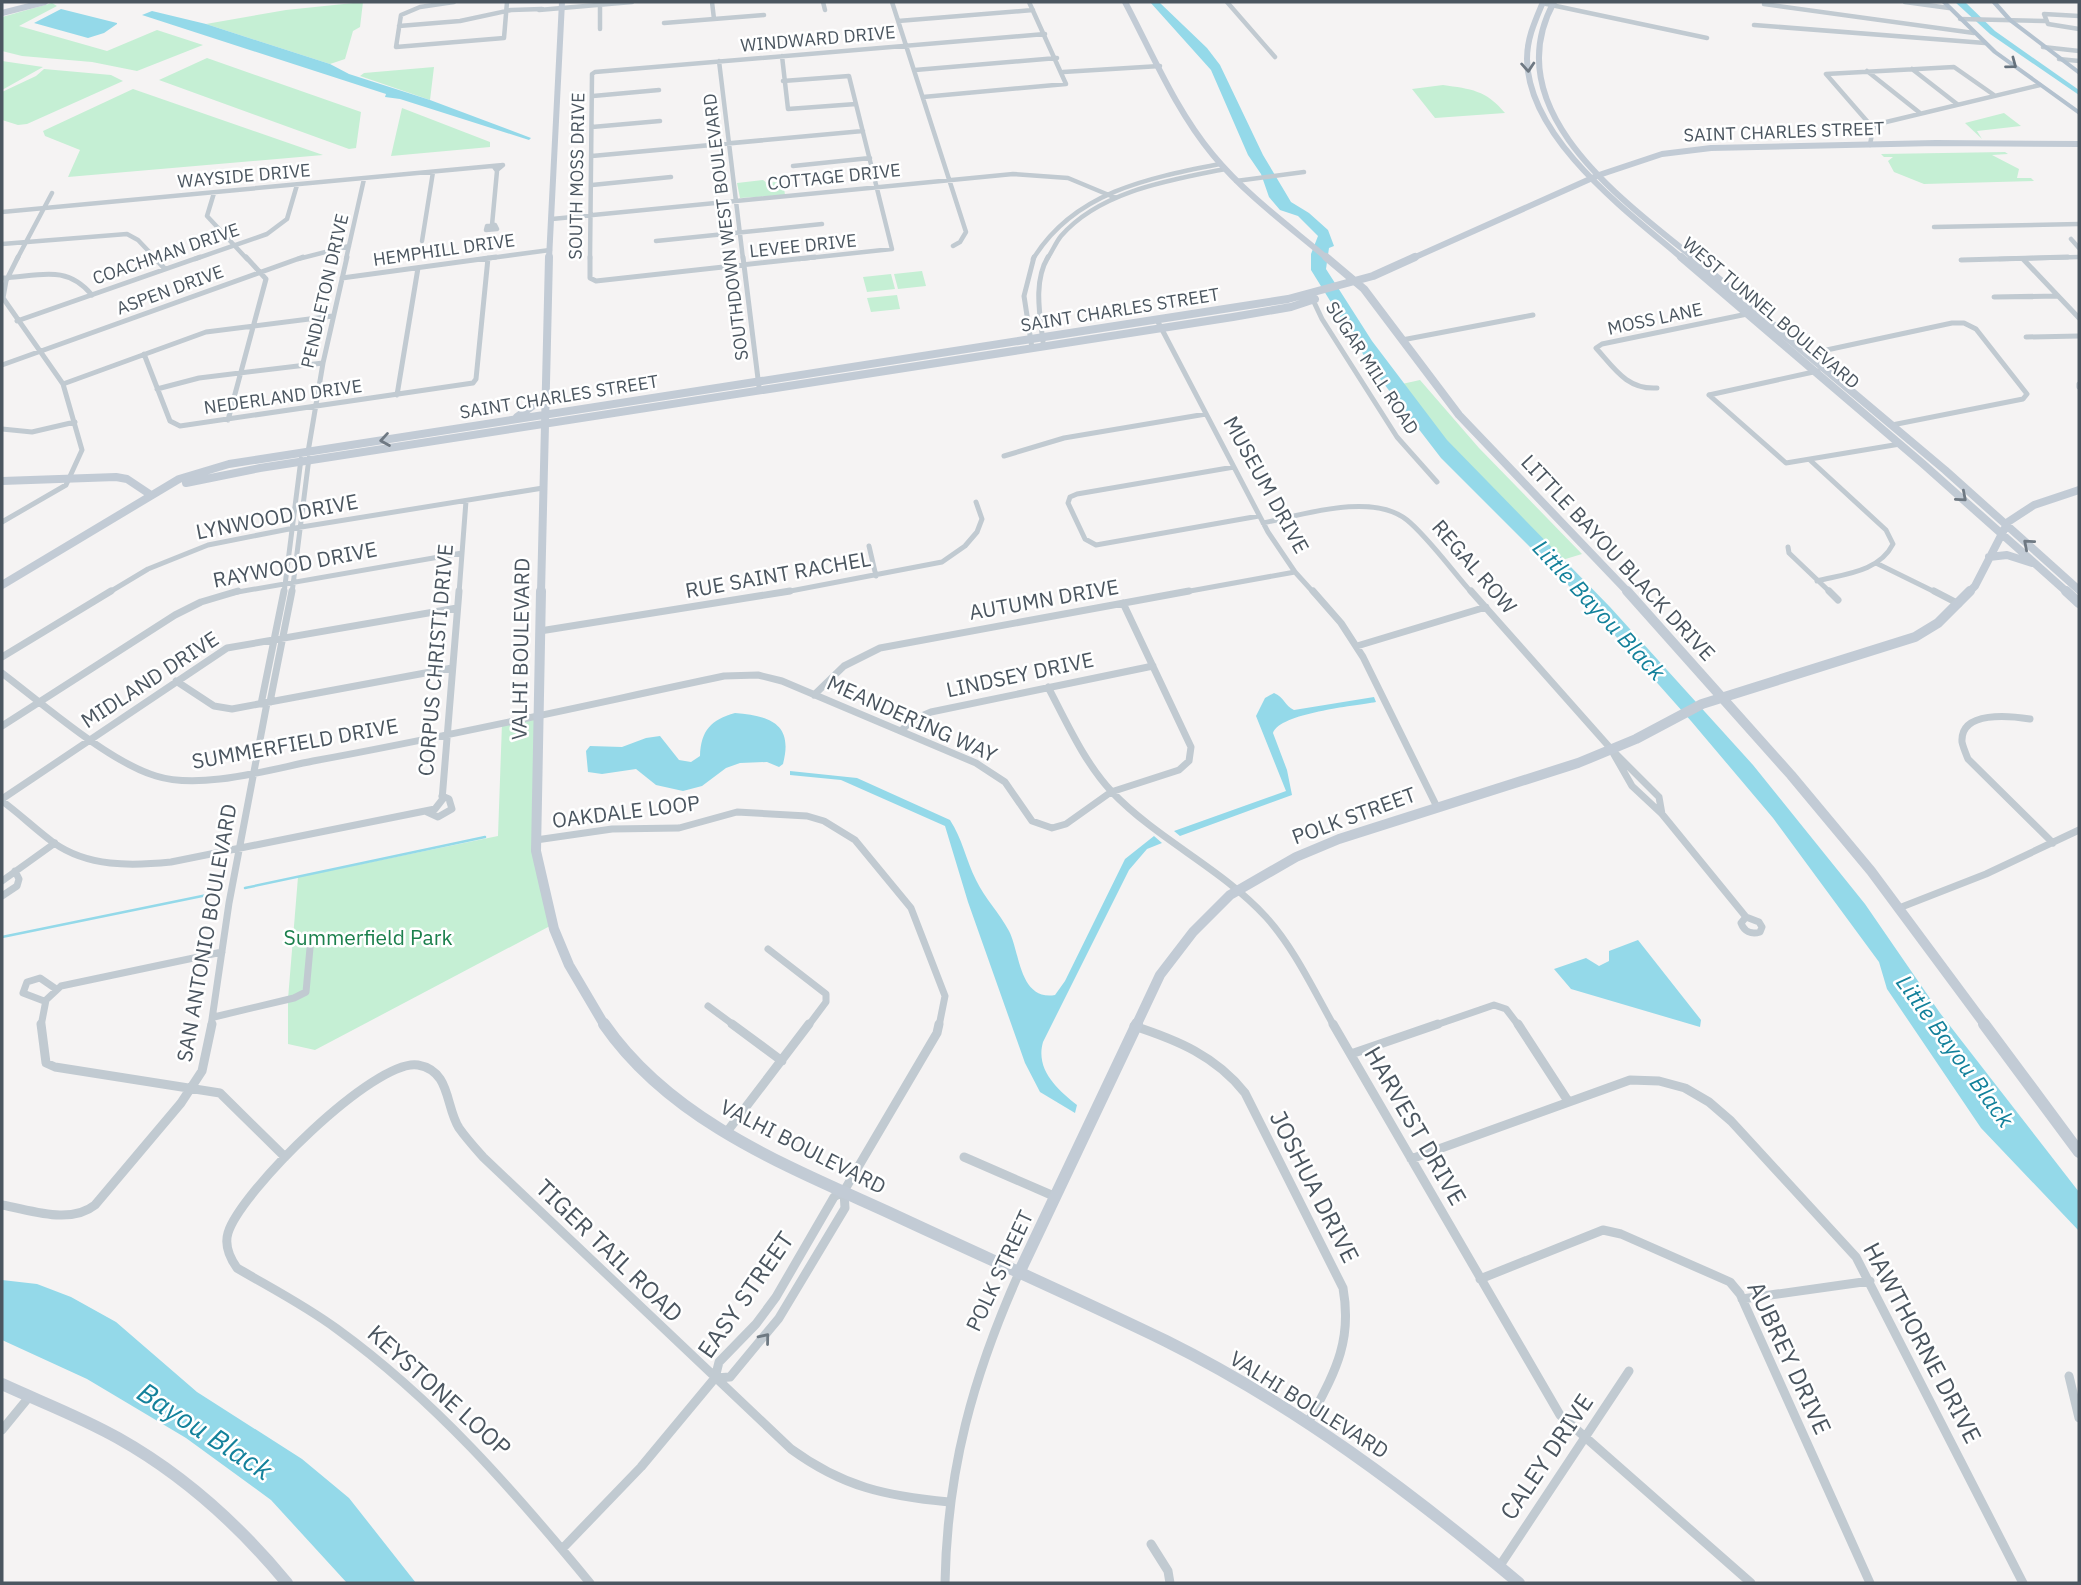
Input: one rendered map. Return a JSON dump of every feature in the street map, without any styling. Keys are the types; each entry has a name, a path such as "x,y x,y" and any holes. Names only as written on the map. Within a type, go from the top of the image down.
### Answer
{"main road":[{"path":"1944,2 1960,19 1968,23 1985,43 2079,114"},
{"path":"1994,2 2010,20 2079,73"}],"street":[{"path":"2,13 45,2"},
{"path":"454,2 410,9 401,15 396,47 504,38 507,2"},
{"path":"399,26 460,21 506,11 542,9 562,4 632,2"},
{"path":"712,2 714,19"},
{"path":"823,2 825,10"},
{"path":"892,2 967,232 960,242 953,246"},
{"path":"923,97 1066,84 1057,58 1029,2"},
{"name":"LITTLE BAYOU BLACK DRIVE","path":"1125,2 1196,132 1222,166 1236,181 1358,283 1458,415 1615,578 1824,813 1899,908 2079,1152"},
{"path":"1227,2 1275,57"},
{"path":"1542,2 1707,38"},
{"name":"WEST TUNNEL BOULEVARD","path":"1542,2 1529,34 1529,80 1548,123 1596,176 1816,372 2079,590"},
{"path":"1905,2 1949,8"},
{"path":"600,3 600,29"},
{"name":"WEST TUNNEL BOULEVARD","path":"1553,3 1539,36 1539,76 1557,121 1596,176"},
{"name":"VALHI BOULEVARD","path":"562,4 545,397 536,841 541,890 551,925 569,968 592,1010 615,1041 654,1080 695,1114 726,1133 844,1191 1167,1342 1246,1385 1357,1455 1432,1510 1519,1583"},
{"path":"1764,4 1974,33"},
{"path":"898,21 1032,10"},
{"path":"2045,21 2043,14 2047,12 2079,16"},
{"path":"664,23 764,15"},
{"path":"1933,27 2010,20 2045,21 2054,26 2079,29"},
{"path":"1754,25 1985,43"},
{"name":"WINDWARD DRIVE","path":"595,72 1045,34"},
{"path":"2043,47 2079,51"},
{"path":"782,56 785,69 783,81 789,109 856,104"},
{"path":"915,70 1057,58"},
{"path":"2059,59 2079,61"},
{"name":"SOUTHDOWN WEST BOULEVARD","path":"719,61 759,386"},
{"path":"1063,72 1159,65"},
{"path":"1912,69 1957,104"},
{"path":"1873,128 1825,75 1831,72 1959,69 1994,95"},
{"path":"1867,71 1920,113"},
{"name":"SOUTH MOSS DRIVE","path":"592,280 592,74 595,72"},
{"path":"783,81 849,76 878,187"},
{"path":"1873,128 1920,113 2040,85"},
{"path":"593,96 659,90"},
{"path":"593,127 660,121"},
{"path":"1870,145 1873,128"},
{"path":"592,156 863,131"},
{"name":"SAINT CHARLES STREET","path":"1159,324 1325,293 1358,283 1596,176 1648,158 1685,151 1870,145 2079,144"},
{"path":"793,166 870,158"},
{"path":"1031,344 1024,291 1027,273 1037,252 1062,223 1108,194 1164,175 1222,166"},
{"path":"1043,342 1036,292 1039,274 1048,254 1072,225 1116,198 1168,180 1222,166"},
{"name":"WAYSIDE DRIVE","path":"2,212 489,167 497,170 492,225"},
{"path":"423,237 433,172"},
{"path":"1236,181 1304,172"},
{"name":"COTTAGE DRIVE","path":"552,219 950,180 1045,175 1076,180 1116,198"},
{"path":"592,185 671,177"},
{"name":"PENDLETON DRIVE","path":"306,456 323,363 364,178"},
{"name":"COACHMAN DRIVE","path":"17,321 267,233 283,224 288,216 297,185"},
{"name":"LEVEE DRIVE","path":"592,280 891,249 878,187"},
{"path":"214,192 207,216 267,279 228,420"},
{"path":"2,522 66,485 82,450 63,384 3,298 5,277 52,193"},
{"path":"1934,227 2079,223"},
{"path":"656,241 822,224"},
{"path":"2,244 127,234 138,240 165,270"},
{"path":"2071,239 2079,248"},
{"name":"ASPEN DRIVE","path":"2,365 261,272 326,250 349,246"},
{"name":"HEMPHILL DRIVE","path":"342,278 550,250"},
{"path":"1961,260 2079,257"},
{"name":"NEDERLAND DRIVE","path":"144,354 170,421 175,425 185,426 473,383 476,379 488,258"},
{"path":"2022,259 2079,318"},
{"path":"397,395 418,268"},
{"path":"5,277 67,274 81,282 92,295"},
{"name":"SAINT CHARLES STREET","path":"2,585 179,479 229,464 306,456 1159,324 1291,307 1325,293"},
{"path":"1994,297 2058,296"},
{"name":"SUGAR MILL ROAD","path":"1313,300 1322,319 1396,437 1437,482"},
{"path":"1402,340 1534,313"},
{"name":"WEST TUNNEL BOULEVARD","path":"1752,313 1808,354 1892,425 2079,603"},
{"name":"MOSS LANE","path":"1657,388 1642,390 1632,387 1596,348 1602,344 1752,313"},
{"path":"63,384 198,334 256,324 333,316"},
{"path":"1808,354 1952,323 1964,323 1976,329 2027,394 2023,399 1892,425"},
{"name":"MUSEUM DRIVE","path":"1159,324 1261,519 1296,572 1341,623 1357,646 1437,807"},
{"path":"2026,337 2079,336"},
{"path":"157,389 199,377 323,363"},
{"path":"1825,370 1709,395 1780,460 1794,464 1900,444"},
{"path":"511,421 545,397"},
{"path":"1004,456 1064,438 1206,414"},
{"name":"SAINT CHARLES STREET","path":"151,495 193,481 306,456 511,421 545,420"},
{"path":"2,429 32,432 75,422"},
{"name":"SAN ANTONIO BOULEVARD","path":"279,638 295,581 306,456"},
{"path":"1811,461 1891,537 1891,552 1876,564 1817,581"},
{"path":"225,474 229,464"},
{"name":"REGAL ROW","path":"1234,467 1072,495 1068,503 1086,541 1096,545 1261,519 1366,506 1396,513 1413,524 1612,750"},
{"path":"2,481 116,477 127,479 151,495"},
{"name":"LYNWOOD DRIVE","path":"2,657 164,561 208,545 544,488"},
{"name":"POLK STREET","path":"945,1583 949,1502 970,1394 991,1334 1160,975 1214,909 1236,891 1296,857 1339,839 1612,750 1702,704 1902,642 1938,623 1959,605 1975,586 2004,529 2034,505 2079,490"},
{"name":"CORPUS CHRISTI DRIVE","path":"425,811 440,806 443,796 466,501"},
{"name":"RUE SAINT RACHEL","path":"540,631 715,605 936,565 952,558 980,528 982,519 976,502"},
{"name":"SAN ANTONIO BOULEVARD","path":"2,1205 69,1216 86,1212 193,1087 207,1056 239,847 298,528"},
{"path":"869,546 876,576"},
{"path":"1788,547 1789,553 1838,600"},
{"name":"RAYWOOD DRIVE","path":"2,726 187,608 222,595 462,552"},
{"path":"1989,557 2015,556 2041,568"},
{"path":"1876,564 1959,605"},
{"name":"AUTUMN DRIVE","path":"814,695 838,669 870,651 1296,572"},
{"name":"MEANDERING WAY","path":"538,713 736,675 772,678 976,763 999,776 1027,816 1044,827 1066,824 1111,792 1179,770 1187,765 1191,757 1191,747 1123,604"},
{"path":"1357,646 1486,607"},
{"name":"MIDLAND DRIVE","path":"2,800 227,648 457,608"},
{"name":"LINDSEY DRIVE","path":"901,732 912,720 931,712 1153,666"},
{"path":"176,681 214,706 232,709 452,668"},
{"name":"SUMMERFIELD DRIVE","path":"2,673 124,763 158,778 208,780 253,773 447,735 538,713"},
{"name":"HARVEST DRIVE","path":"1048,687 1069,727 1111,792 1236,891 1282,936 1552,1404 1569,1425 1751,1583"},
{"path":"2029,719 2002,714 1980,718 1965,732 1962,741 1968,759 2053,843"},
{"path":"1612,750 1659,797 1662,814"},
{"path":"1612,750 1614,761 1639,794 1662,814 1746,917"},
{"path":"1639,794 1653,790"},
{"path":"2,800 55,843 78,856 132,865 171,862 425,811 438,817 449,813 452,804 443,796"},
{"name":"OAKDALE LOOP","path":"536,841 612,829 679,828 737,812 755,811 816,818 855,840 911,908 945,996 937,1032 844,1191"},
{"path":"1899,908 1986,874 2079,830"},
{"path":"2,881 55,843"},
{"path":"2,896 17,886 19,879 15,872"},
{"path":"214,1017 294,998 306,992 310,948"},
{"path":"726,1133 827,1002 826,994 768,949"},
{"path":"222,952 56,989 41,1005 46,1063 220,1093 285,1157"},
{"path":"44,1001 23,993 27,982 40,978 56,989"},
{"path":"1351,1054 1494,1005 1506,1009 1513,1016 1568,1101"},
{"path":"708,1006 782,1061"},
{"name":"JOSHUA DRIVE","path":"1134,1026 1199,1051 1234,1076 1343,1288 1349,1321 1344,1348 1307,1424"},
{"name":"TIGER TAIL ROAD","path":"285,1157 380,1076 409,1065 432,1070 441,1078 458,1126 483,1157 791,1449 819,1471 855,1488 878,1494 949,1502"},
{"name":"HAWTHORNE DRIVE","path":"1411,1159 1620,1082 1640,1079 1672,1083 1700,1095 1731,1121 1843,1241 1870,1281 2023,1583"},
{"name":"KEYSTONE LOOP","path":"285,1157 235,1218 228,1232 229,1258 237,1268 347,1336 407,1384 493,1467 590,1583"},
{"path":"964,1157 1056,1197"},
{"name":"EASY STREET","path":"562,1549 640,1467 715,1378 719,1362 756,1324 783,1287 834,1198 844,1191"},
{"name":"EASY STREET","path":"715,1378 730,1377 769,1335 796,1295 845,1209 844,1191"},
{"name":"AUBREY DRIVE","path":"1480,1279 1603,1230 1621,1234 1724,1278 1735,1287 1742,1300 1870,1583"},
{"path":"1742,1300 1870,1281"},
{"path":"783,1287 796,1295"},
{"name":"CALEY DRIVE","path":"1499,1567 1629,1371"},
{"path":"2069,1376 2079,1418"},
{"path":"2,1384 116,1437 179,1477 254,1545 287,1583"},
{"path":"2,1430 29,1397"},
{"path":"1150,1544 1168,1571 1170,1583"}],"green space":[{"path":"363,2 360,27 353,31 345,59 330,64 206,24 286,10"},
{"path":"52,3 57,6 19,26 107,51 157,30 203,45 137,71 92,62 22,56 2,51 2,17"},
{"path":"207,58 361,112 356,148 349,149 159,80"},
{"path":"2,61 43,67 2,90"},
{"path":"434,67 430,100 360,76 364,73"},
{"path":"44,69 111,75 123,81 27,124 18,125 2,120 2,92 36,76"},
{"path":"1443,85 1484,95 1505,113 1435,118 1412,89"},
{"path":"133,89 323,155 68,177 80,150 45,136 43,131"},
{"path":"402,108 490,142 490,147 391,156"},
{"path":"2004,113 2021,126 1977,131 1982,139 1965,123"},
{"path":"1881,154 2008,154 1992,155 2019,169 2017,178 2031,178 2034,181 1924,184 1894,172 1888,161 1893,157 1884,157"},
{"path":"763,180 767,183 783,181 785,195 740,198 737,183"},
{"path":"922,271 926,286 898,289 894,274"},
{"path":"891,274 895,289 867,292 863,277"},
{"path":"897,295 900,309 871,312 867,298"},
{"path":"1420,380 1479,448 1582,554 1559,561 1456,453 1402,384"},
{"name":"Summerfield Park","path":"537,714 536,828 550,926 315,1050 288,1044 288,999 298,877 498,836 502,723"}],"water":[{"name":"Little Bayou Black","path":"1150,2 1159,2 1207,48 1220,65 1263,155 1291,202 1328,230 1334,246 1329,248 1326,269 1372,341 1447,440 1610,607 1753,765 1865,904 1940,1013 2079,1192 2079,1231 1981,1128 1887,989 1879,962 1773,818 1587,604 1441,458 1371,367 1311,270 1311,254 1318,236 1298,216 1280,210 1269,197 1261,174 1248,155 1211,70"},
{"path":"1955,2 1965,2 1995,31 2079,90 2079,95 1990,34"},
{"path":"61,9 117,24 104,33 88,38 34,23"},
{"path":"152,11 206,24 330,64 349,74 430,100 531,138 529,140 400,99 385,97 386,94 142,15"},
{"path":"1274,693 1294,710 1374,697 1376,702 1319,711 1289,720 1279,726 1273,733 1287,770 1292,795 1180,836 1174,831 1286,791 1256,716 1265,698"},
{"path":"735,713 758,716 776,724 785,739 783,764 779,767 767,762 740,763 726,768 702,786 683,791 656,785 636,769 602,774 588,772 586,751 590,746 622,747 660,736 679,760 691,762 700,756 703,739 709,727"},
{"path":"790,771 857,778 950,820 980,887 1009,931 1028,983 1043,995 1055,995 1065,981 1125,859 1154,836 1162,843 1147,849 1129,870 1043,1042 1041,1052 1045,1070 1056,1086 1077,1105 1075,1113 1040,1092 1025,1063 968,902 945,826 841,780 790,775"},
{"path":"1638,940 1701,1020 1700,1027 1571,989 1554,969 1586,958 1599,966 1609,961 1609,951"},
{"name":"Bayou Black","path":"2,1280 37,1284 71,1297 116,1322 197,1392 302,1459 349,1498 416,1583 347,1583 271,1500 186,1438 87,1379 2,1340"}],"waterway":[{"path":"245,888 485,837"},
{"path":"2,937 212,894"}]}
